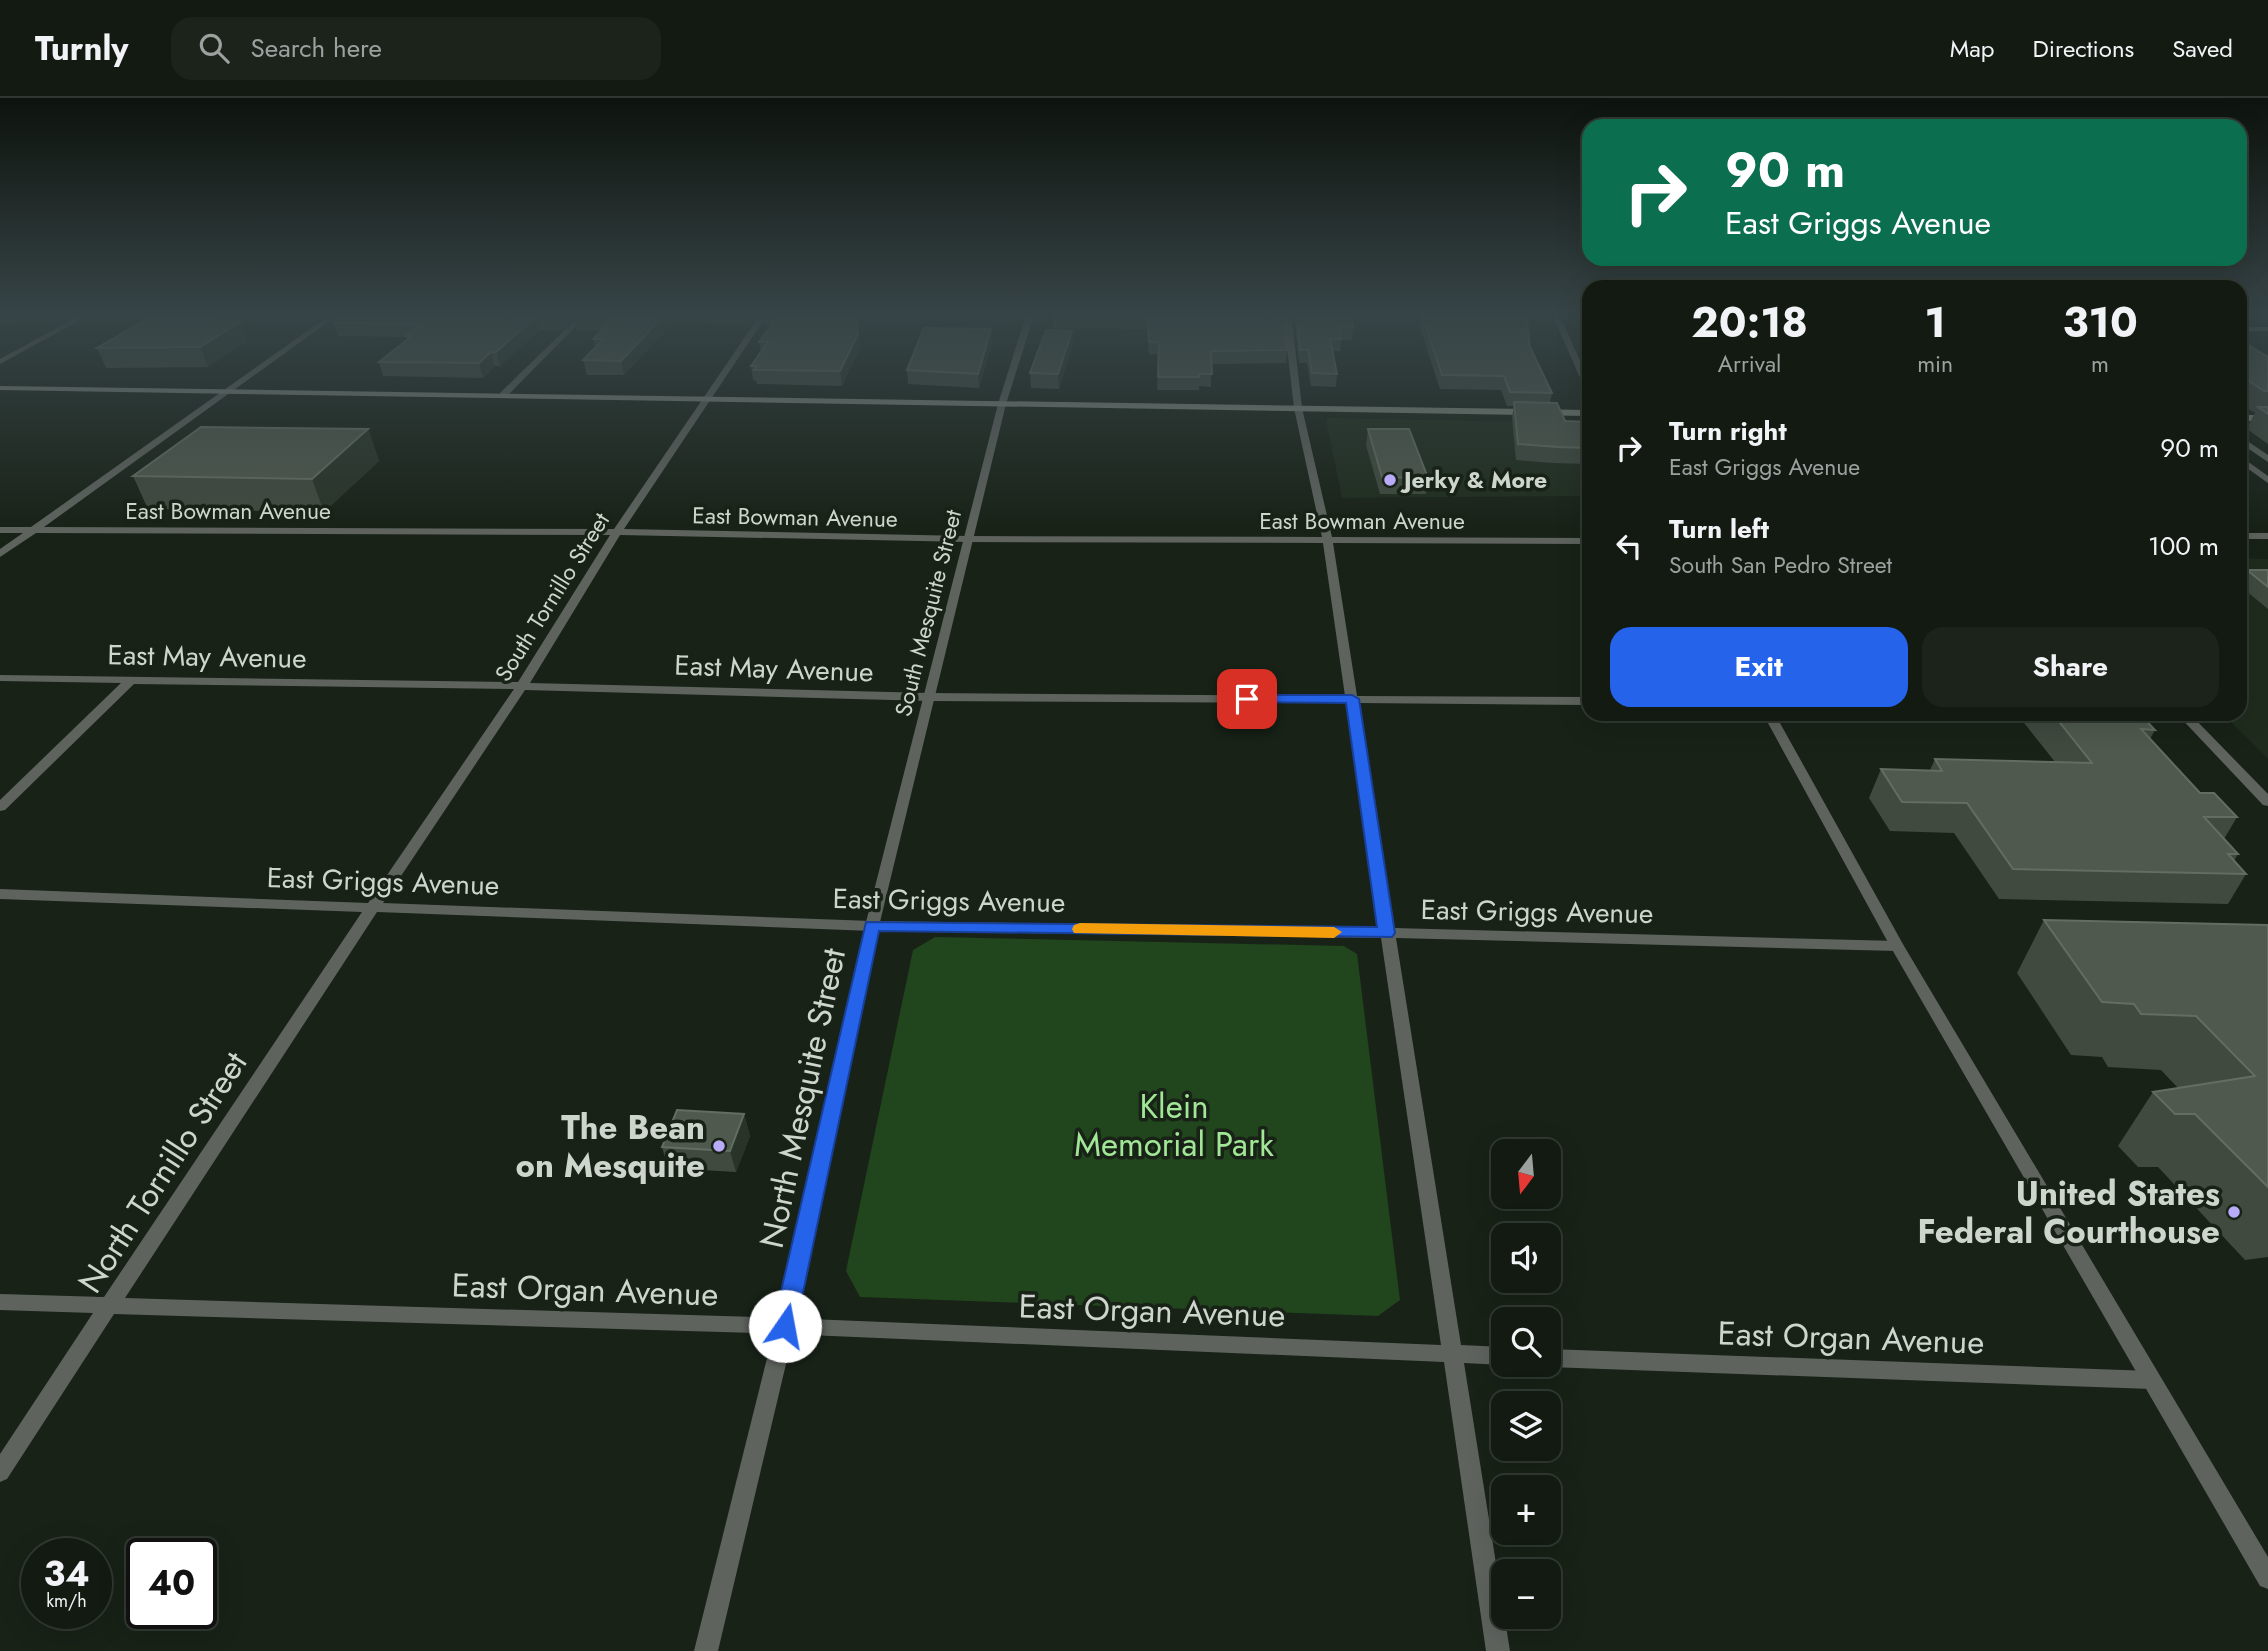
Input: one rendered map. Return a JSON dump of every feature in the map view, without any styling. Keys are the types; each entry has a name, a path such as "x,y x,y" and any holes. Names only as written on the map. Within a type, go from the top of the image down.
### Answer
{"main road":[{"path":"0,388 1582,413"},
{"path":"2247,418 2268,418"}],"street":[{"path":"0,554 235,384"},
{"path":"503,395 514,384"},
{"name":"South Tornillo Street","path":"376,906 522,685 617,532 717,384"},
{"name":"South Mesquite Street","path":"872,926 1008,384"},
{"path":"1295,384 1327,539 1498,1651"},
{"path":"2247,444 2268,459"},
{"path":"2247,464 2268,480"},
{"name":"East Bowman Avenue","path":"0,530 617,532 967,540 1582,541"},
{"path":"2247,536 2268,536"},
{"path":"2247,545 2268,546"},
{"name":"East May Avenue","path":"0,678 522,685 929,697 1582,701"},
{"path":"0,807 131,680"},
{"path":"1773,721 1897,946 2268,1578"},
{"path":"2190,721 2268,802"},
{"name":"East Griggs Avenue","path":"0,894 872,926 1386,933 1897,946"},
{"name":"North Tornillo Street","path":"0,1472 260,1075 376,906"},
{"name":"North Mesquite Street","path":"706,1651 785,1326 872,926"},
{"name":"East Organ Avenue","path":"0,1302 785,1326 1491,1356"},
{"name":"East Organ Avenue","path":"1561,1358 2151,1380"}],"shaded area":[{"path":"1326,420 1574,423 1582,429 1582,496 1342,498"},
{"path":"2247,558 2268,559 2268,759 2230,721 2247,721"}],"green space":[{"name":"Klein Memorial Park","path":"935,937 1344,946 1357,954 1400,1300 1378,1316 860,1297 846,1271 913,950"}],"building":[{"path":"1507,384 1548,384 1552,393 1510,392"},
{"path":"2254,384 2268,384 2268,391"},
{"path":"1514,402 1557,403 1565,421 1582,422 1582,448 1518,444"},
{"path":"2258,407 2268,407 2268,414"},
{"path":"201,427 368,429 312,479 133,476"},
{"path":"1368,429 1409,429 1428,478 1382,477"},
{"path":"2247,570 2268,570 2268,587"},
{"path":"2059,721 2147,721 2155,730 2141,729 2200,793 2214,793 2237,817 2204,817 2238,854 2228,854 2246,874 2013,869 1967,803 1902,802 1881,769 1942,771 1935,759 2092,763"},
{"path":"2044,920 2268,925 2268,1187 2195,1114 2175,1114 2153,1092 2255,1076 2196,1016 2141,1014 2134,1004 2102,1002"},
{"path":"677,1110 744,1114 730,1151 662,1147"}],"slow traffic":[{"path":"1080,929 1334,932"}],"place":[{"name":"Jerky & More","path":"1390,480"},
{"name":"The Bean on Mesquite","path":"719,1146"},
{"name":"United States Federal Courthouse","path":"2234,1212"}],"route":[{"path":"785,1326 872,926 1386,933 1352,699 1247,699"}]}
